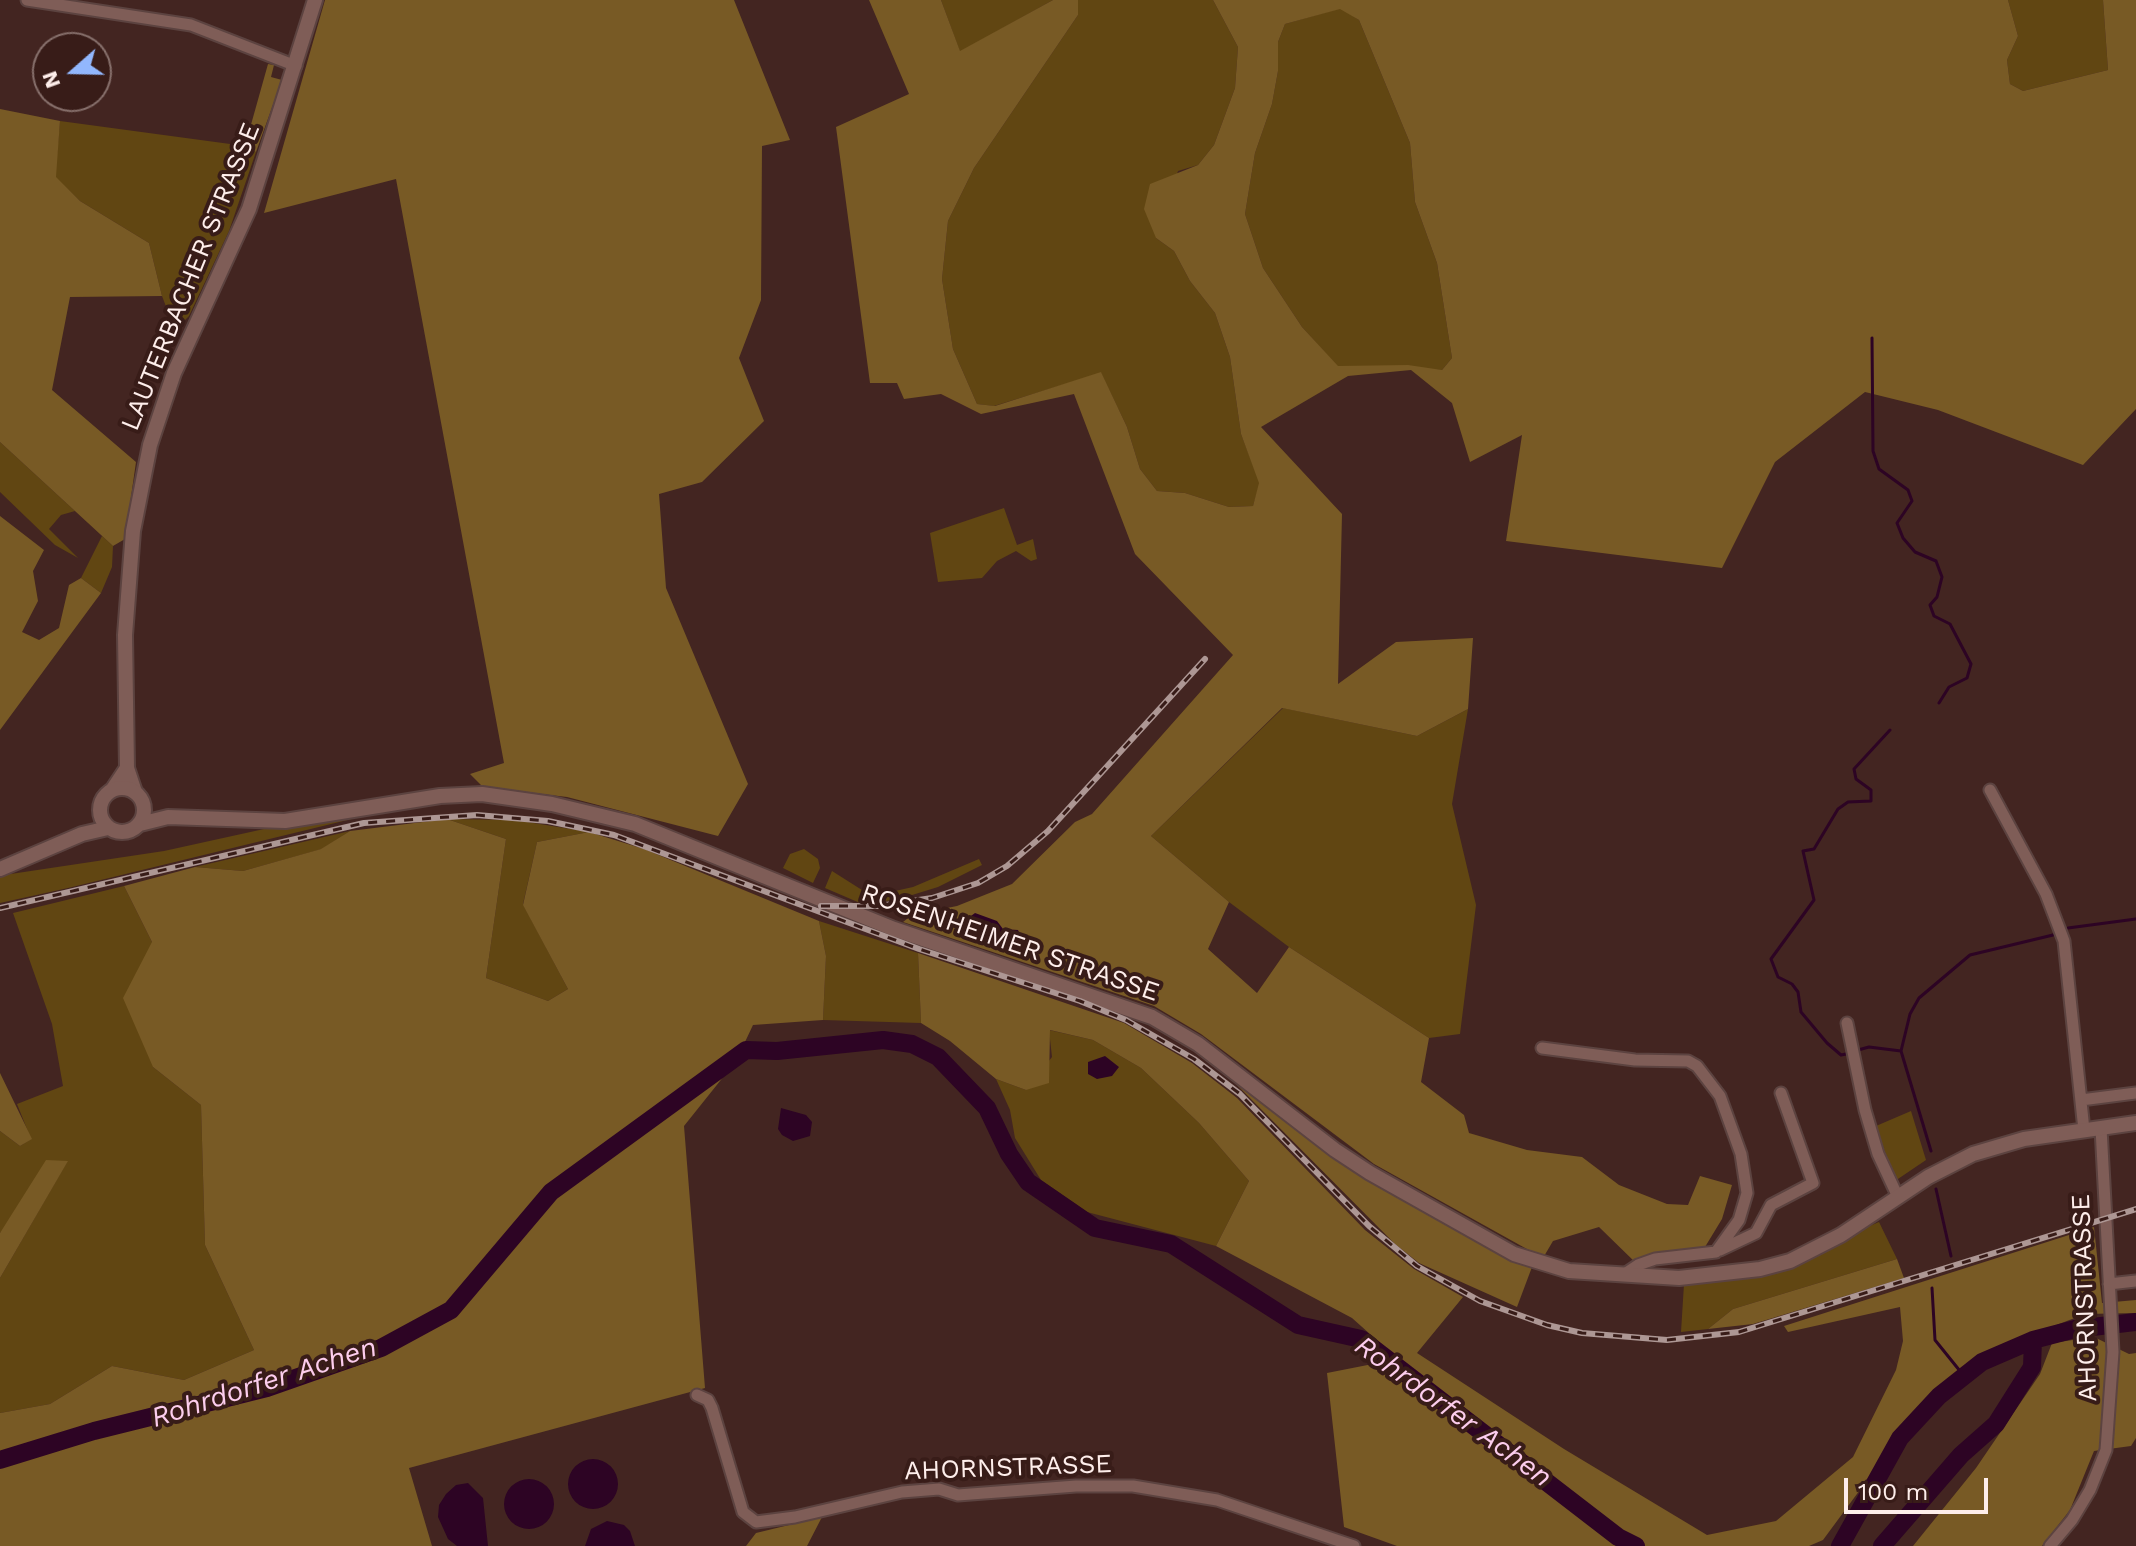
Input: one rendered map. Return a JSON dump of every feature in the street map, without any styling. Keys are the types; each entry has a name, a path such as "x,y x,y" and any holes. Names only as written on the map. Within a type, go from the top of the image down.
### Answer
{"main road":[{"name":"LAUTERBACHER STRASSE","path":"140,799 127,768 128,576 150,445 174,373 249,209 315,0"},
{"path":"82,834 100,813 104,796 113,789 127,768"},
{"path":"0,869 82,834 108,828 125,832 140,824 140,799 125,788 113,789"},
{"name":"ROSENHEIMER STRASSE","path":"140,824 168,817 285,821 440,796 482,794 552,804 635,824 894,929 1152,1017 1198,1044 1335,1150 1475,1233 1538,1264 1569,1271 1679,1278 1760,1269 1790,1261 1841,1235 1898,1197 1973,1154 2024,1139 2136,1123"},
{"name":"ROSENHEIMER STRASSE","path":"140,799 168,817"},
{"path":"100,813 108,828"}],"street":[{"path":"34,1 191,25 296,66"},
{"path":"1990,790 2046,894 2064,941 2084,1130"},
{"path":"1847,1023 1853,1063 1869,1125 1878,1154 1898,1197"},
{"path":"1542,1048 1635,1060 1688,1061 1705,1076 1720,1096 1741,1154 1747,1193 1739,1220 1716,1252"},
{"path":"1623,1276 1638,1265 1655,1259 1716,1252 1756,1233 1771,1205 1813,1183 1781,1093"},
{"path":"2081,1100 2136,1093"},
{"name":"AHORNSTRASSE","path":"2050,1546 2084,1500 2106,1450 2113,1386 2101,1128"},
{"path":"2109,1284 2136,1281"},
{"name":"AHORNSTRASSE","path":"697,1395 708,1400 712,1408 743,1512 756,1522 914,1491 939,1489 958,1495 1076,1486 1133,1486 1217,1500 1354,1546"}],"shaded area":[{"path":"325,0 734,0 790,140 762,146 761,300 739,358 764,421 702,482 659,494 666,588 748,784 718,836 567,797 483,787 470,774 504,763 396,179 264,213"},
{"path":"869,0 941,0 960,51 1053,0 1078,0 1078,15 974,168 948,221 942,279 953,349 977,404 995,406 1101,372 1127,427 1140,469 1157,491 1185,493 1229,507 1253,506 1259,483 1241,434 1230,357 1215,313 1190,281 1174,251 1156,238 1144,209 1150,184 1198,165 1214,145 1235,88 1238,47 1213,0 2008,0 2018,36 2007,60 2010,84 2023,91 2108,70 2103,0 2136,0 2136,409 2083,465 1938,410 1865,392 1775,462 1722,568 1506,541 1522,435 1470,462 1452,403 1411,370 1348,376 1261,427 1342,514 1338,684 1396,642 1473,638 1468,709 1417,736 1282,708 1151,836 1229,902 1208,949 1257,993 1289,947 1429,1038 1421,1082 1464,1115 1469,1133 1527,1150 1582,1157 1619,1185 1667,1204 1688,1205 1700,1176 1732,1185 1722,1219 1705,1247 1666,1252 1638,1265 1599,1227 1553,1241 1543,1258 1374,1164 1201,1034 1154,1006 903,922 912,915 957,906 1012,884 1075,822 1092,814 1233,655 1135,554 1074,394 981,414 941,394 904,399 897,383 870,383 836,127 909,94","holes":["1340,9 1359,20 1410,143 1415,202 1437,263 1452,358 1442,370 1408,365 1338,366 1302,327 1263,268 1245,214 1255,153 1272,104 1278,71 1278,42 1285,24"]},
{"path":"941,0 1053,0 960,52"},
{"path":"1078,0 1213,0 1238,47 1235,88 1214,145 1198,165 1178,171 1156,238 1174,251 1190,281 1215,313 1230,357 1241,434 1260,483 1253,506 1229,507 1185,493 1157,491 1140,469 1127,427 1101,373 994,406 977,404 953,349 942,279 948,221 974,168 1078,15"},
{"path":"2008,0 2103,0 2108,70 2023,91 2010,84 2007,60 2018,36"},
{"path":"1341,8 1359,20 1410,143 1415,202 1437,263 1452,358 1442,370 1338,367 1302,327 1263,268 1245,214 1255,153 1272,104 1278,71 1278,42 1285,24"},
{"path":"268,64 274,65 271,77 282,80 256,152 245,146"},
{"path":"0,109 60,121 56,177 80,201 149,243 162,296 70,297 52,390 136,462 125,539 113,546 0,442"},
{"path":"60,121 245,146 256,152 229,231 189,316 175,330 162,296 149,243 80,201 55,177"},
{"path":"0,442 75,511 61,515 49,529 78,558 55,545 0,492"},
{"path":"1004,508 1017,545 1033,539 1037,559 1031,561 1016,551 997,561 982,578 938,582 930,533"},
{"path":"0,516 44,550 33,571 38,601 22,632 39,640 59,628 69,585 81,578 101,593 0,730"},
{"path":"102,536 113,546 112,567 101,593 81,578"},
{"path":"1283,708 1417,736 1468,709 1452,804 1476,905 1460,1034 1429,1038 1289,947 1229,902 1151,836"},
{"path":"364,816 0,903 0,877 4,875 164,851 264,829"},
{"path":"447,819 515,820 589,832 537,842 523,904 568,989 548,1001 486,978 506,839"},
{"path":"447,819 506,839 486,978 548,1001 568,989 523,905 537,842 589,832 644,849 819,921 826,956 823,1020 753,1025 736,1061 684,1126 705,1388 409,1468 432,1546 0,1546 0,1413 50,1404 112,1366 184,1380 254,1350 205,1245 201,1105 153,1067 123,998 152,942 124,886 195,867 243,871 321,849 350,831"},
{"path":"350,831 322,849 243,871 195,867"},
{"path":"804,849 818,859 820,868 813,883 783,868 790,854"},
{"path":"979,859 982,865 938,887 896,900 860,903 825,888 832,871 862,890 886,893 913,887"},
{"path":"124,886 152,942 153,1067 201,1105 205,1245 254,1350 184,1380 112,1366 50,1404 0,1413 0,1278 67,1162 0,1233 0,1131 20,1146 31,1139 17,1104 63,1086 52,1024 13,913"},
{"path":"975,913 997,921 1003,929 1018,930 1025,947 1019,951 971,931 967,919"},
{"path":"819,921 918,953 921,1023 823,1020 826,956"},
{"path":"918,953 1124,1023 1192,1063 1237,1098 1365,1230 1414,1269 1463,1297 1417,1353 1564,1449 1707,1535 1776,1521 1853,1457 1896,1370 1903,1341 1900,1307 1788,1332 1784,1326 2094,1227 2102,1303 2136,1300 2136,1313 2085,1314 1981,1354 1896,1441 1823,1540 1809,1546 1397,1546 1344,1527 1327,1373 1398,1359 1352,1318 1216,1246 1249,1181 1199,1123 1141,1068 1093,1040 1050,1030 1049,1083 1026,1090 996,1079 950,1041 921,1023"},
{"path":"1049,1030 1093,1040 1141,1068 1199,1123 1249,1181 1216,1246 1087,1212 1041,1180 1015,1138 1010,1110 996,1079 1026,1090 1052,1057"},
{"path":"1105,1056 1119,1067 1112,1076 1097,1079 1088,1074 1088,1062"},
{"path":"0,1073 32,1139 20,1146 0,1131"},
{"path":"1236,1084 1349,1166 1532,1267 1517,1307 1419,1263 1395,1244"},
{"path":"781,1108 806,1115 812,1122 810,1136 793,1141 782,1135 778,1129"},
{"path":"1911,1111 1926,1160 1895,1181 1876,1126"},
{"path":"46,1160 68,1161 0,1278 0,1233"},
{"path":"1879,1222 1897,1259 1733,1309 1708,1329 1681,1332 1684,1284 1750,1276"},
{"path":"1897,1259 1904,1278 1753,1324 1708,1329 1733,1309"},
{"path":"2094,1337 2129,1354 2136,1353 2136,1438 2131,1446 2094,1451 2070,1510 2042,1546 1913,1546 1976,1468 2040,1374 2052,1343"},
{"path":"593,1459 611,1466 618,1484 611,1502 593,1509 575,1502 568,1484 575,1466"},
{"path":"529,1479 547,1486 554,1504 547,1522 529,1529 511,1522 504,1504 511,1486"},
{"path":"468,1483 483,1498 488,1546 457,1546 448,1539 438,1517 439,1505 446,1494 456,1485"},
{"path":"822,1517 807,1546 746,1546 756,1533"},
{"path":"607,1521 624,1525 630,1531 635,1546 585,1546 591,1529"}],"waterway":[{"path":"1872,338 1873,451 1879,469 1908,490 1912,501 1897,523 1903,538 1915,552 1936,561 1942,577 1937,597 1930,605 1934,616 1950,624 1971,664 1967,678 1949,687 1939,703"},
{"path":"1851,1053 1841,1055 1827,1043 1801,1012 1798,992 1792,984 1778,977 1771,959 1814,900 1803,851 1814,849 1838,809 1848,802 1871,801 1871,790 1856,779 1854,769 1890,730"},
{"path":"2068,928 2136,919"},
{"path":"1931,1151 1901,1051 1910,1014 1919,998 1970,955 2053,935"},
{"name":"Rohrdorfer Achen","path":"0,1460 94,1431 267,1388 381,1348 451,1310 551,1192 746,1050 777,1051 883,1040 912,1044 938,1057 987,1108 1009,1154 1028,1182 1095,1228 1171,1244 1298,1325 1361,1339 1618,1537 1636,1546"},
{"path":"1858,1050 1869,1047 1901,1051"},
{"path":"1936,1189 1951,1256"},
{"path":"1932,1288 1935,1340 1964,1376"},
{"name":"Rohrdorfer Achen","path":"1840,1546 1900,1438 1939,1396 1982,1362 2033,1340 2075,1329 2136,1322"},
{"name":"Rohrdorfer Achen","path":"1882,1546 1961,1455 1996,1424 2032,1367 2033,1340"}],"railway":[{"path":"821,906 879,906 932,898 978,883 1007,866 1048,831 1205,659"},
{"path":"0,908 364,823 477,815 548,821 614,835 919,949 1080,1001 1126,1020 1194,1059 1240,1094 1369,1226 1417,1266 1480,1301 1547,1325 1582,1333 1667,1340 1739,1332 2136,1209"}]}
